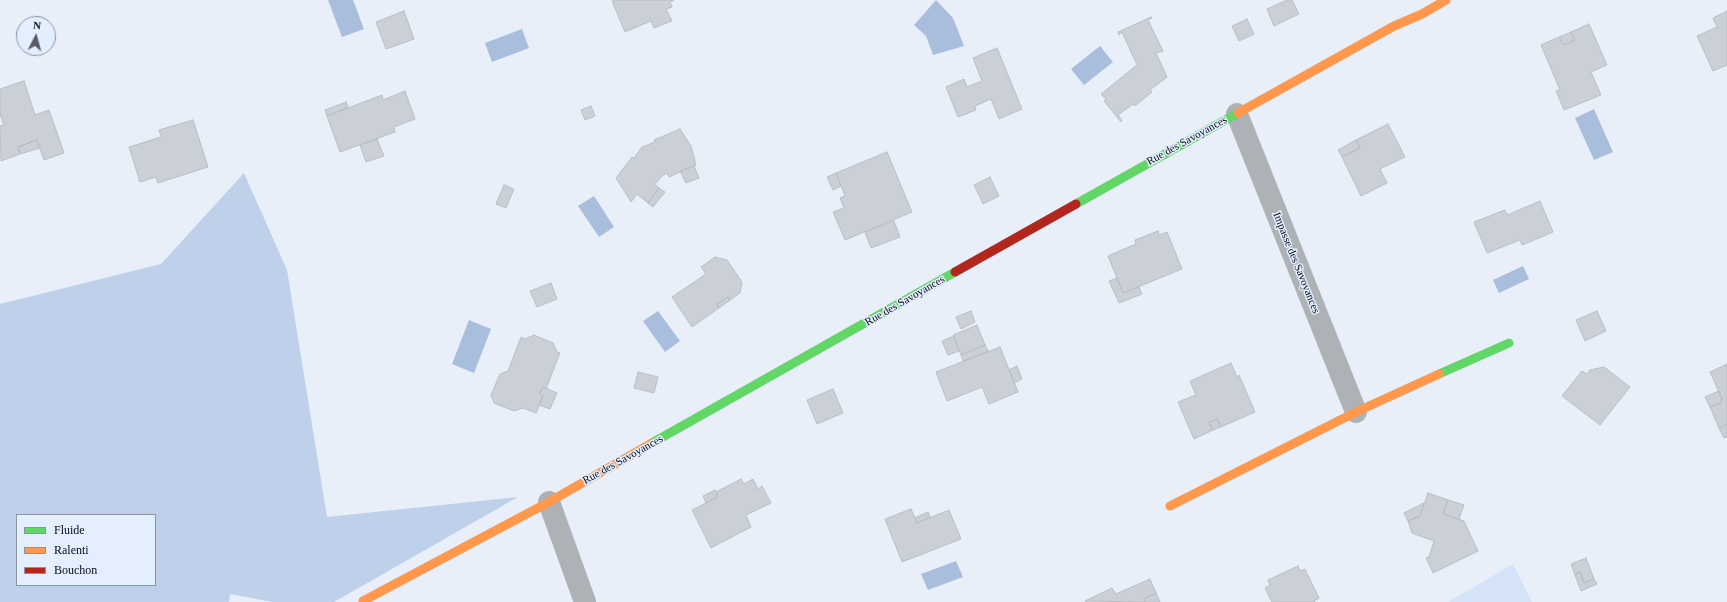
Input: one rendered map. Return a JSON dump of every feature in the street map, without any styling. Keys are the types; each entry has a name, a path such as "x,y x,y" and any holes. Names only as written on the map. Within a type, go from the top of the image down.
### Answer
{"street":[{"name":"Rue des Savoyances","path":"362,601 549,502 1394,26 1431,9 1446,0"},
{"name":"Impasse des Savoyances","path":"1237,114 1356,412"},
{"path":"1170,506 1356,412 1510,343"},
{"path":"549,502 585,602"}],"shaded area":[{"path":"328,0 353,0 364,29 342,37"},
{"path":"936,0 953,18 964,46 933,55 926,36 914,25"},
{"path":"522,29 529,48 492,62 485,43"},
{"path":"1100,46 1113,62 1084,85 1071,69"},
{"path":"1594,109 1613,152 1594,160 1575,118"},
{"path":"244,173 287,270 327,517 518,497 334,602 272,602 230,594 229,602 0,602 0,304 161,264"},
{"path":"594,196 614,227 599,237 578,206"},
{"path":"1523,266 1529,279 1499,293 1493,280"},
{"path":"658,311 680,341 665,352 643,321"},
{"path":"469,320 491,329 474,373 452,364"},
{"path":"956,561 963,577 928,590 921,574"},
{"path":"1513,564 1532,602 1448,602"}],"building":[{"path":"674,0 670,2 672,7 666,9 672,21 654,28 651,21 625,32 612,1"},
{"path":"1287,0 1292,0 1299,14 1274,26 1267,9"},
{"path":"404,11 414,39 386,49 376,22"},
{"path":"1727,11 1727,65 1713,71 1697,36 1717,27 1713,18"},
{"path":"1151,17 1152,18 1148,20 1163,51 1156,53 1167,77 1150,90 1152,92 1135,106 1133,104 1118,115 1122,120 1121,122 1104,101 1106,99 1101,94 1137,65 1122,32 1119,35 1118,32"},
{"path":"1247,19 1254,34 1239,41 1232,26"},
{"path":"1589,24 1607,65 1591,72 1601,95 1564,110 1556,91 1560,90 1541,45 1559,37 1564,45 1575,40 1571,32"},
{"path":"1571,32 1575,40 1564,45 1559,37"},
{"path":"997,48 1022,109 999,119 991,99 975,106 976,110 958,117 946,87 964,79 967,87 982,81 973,58"},
{"path":"24,81 35,115 49,110 64,153 44,160 37,140 18,147 20,154 1,161 0,126 4,125 0,114 0,89"},
{"path":"405,91 415,119 394,127 395,132 340,152 327,116 382,95 383,100"},
{"path":"346,102 348,107 327,116 325,110"},
{"path":"591,106 595,116 585,120 581,110"},
{"path":"193,120 208,167 158,183 156,177 140,182 129,147 161,137 159,130"},
{"path":"1388,124 1405,157 1380,169 1387,183 1361,196 1342,157 1360,148 1356,140"},
{"path":"680,129 691,146 696,165 669,177 667,173 663,175 655,184 659,188 648,203 637,194 631,202 616,178 632,157 634,158 642,147"},
{"path":"377,139 384,156 366,162 360,145"},
{"path":"37,140 40,148 20,154 18,147"},
{"path":"1356,140 1360,148 1342,157 1338,150"},
{"path":"887,152 912,212 845,240 833,212 844,208 840,198 845,196 836,173"},
{"path":"694,166 699,178 686,183 680,171"},
{"path":"836,173 841,186 833,190 827,177"},
{"path":"990,177 999,196 983,204 974,185"},
{"path":"504,185 514,189 506,208 496,204"},
{"path":"659,188 665,192 653,207 648,203"},
{"path":"1540,201 1553,232 1522,245 1520,240 1487,253 1474,222 1505,210 1507,215"},
{"path":"894,221 900,237 871,248 865,232"},
{"path":"1158,231 1159,235 1167,232 1182,269 1123,293 1108,256 1136,244 1135,240"},
{"path":"715,257 727,260 742,282 740,293 730,300 728,297 717,304 719,308 692,327 672,297 706,274 701,267"},
{"path":"1117,278 1123,293 1139,287 1142,294 1119,303 1109,281"},
{"path":"551,283 557,299 537,307 530,291"},
{"path":"728,297 730,300 719,308 717,304"},
{"path":"971,311 975,322 961,329 956,317"},
{"path":"1597,311 1606,331 1585,341 1576,320"},
{"path":"977,325 985,345 961,355 953,335"},
{"path":"534,335 553,343 557,352 560,353 546,389 543,387 539,394 543,396 536,413 523,408 514,411 494,403 491,395 500,374 508,371 521,337 525,339"},
{"path":"954,336 959,351 948,355 942,341"},
{"path":"985,345 988,351 963,361 961,355"},
{"path":"1000,347 1018,392 989,404 982,387 947,401 936,372"},
{"path":"1231,363 1237,377 1239,375 1255,412 1221,427 1217,419 1209,422 1213,430 1194,439 1178,402 1196,395 1190,381"},
{"path":"1727,364 1727,424 1719,428 1710,407 1721,403 1722,399 1710,372"},
{"path":"1017,366 1022,379 1014,383 1009,370"},
{"path":"1604,367 1630,387 1600,425 1562,396 1582,371 1587,374 1590,370"},
{"path":"638,372 658,377 654,393 634,388"},
{"path":"543,387 557,393 550,409 539,405 543,396 539,394"},
{"path":"833,389 843,413 817,424 807,400"},
{"path":"1719,391 1722,399 1721,403 1710,407 1705,397"},
{"path":"1217,419 1221,427 1213,430 1209,422"},
{"path":"1727,424 1727,437 1724,438 1719,428"},
{"path":"741,479 744,484 753,479 758,489 762,486 771,503 746,515 751,527 711,548 692,510 718,497 716,492"},
{"path":"715,490 718,497 706,503 703,496"},
{"path":"1428,493 1448,500 1443,514 1464,521 1478,551 1433,573 1426,558 1429,557 1434,541 1412,533 1408,521 1420,516"},
{"path":"1448,500 1464,505 1459,519 1443,514"},
{"path":"1424,503 1420,516 1408,521 1404,513"},
{"path":"911,509 917,523 949,510 961,539 902,562 885,519"},
{"path":"928,512 930,517 917,523 915,518"},
{"path":"1586,558 1594,579 1584,583 1580,572 1575,575 1571,564"},
{"path":"1298,566 1300,571 1305,569 1319,598 1314,601 1315,602 1272,602 1265,588 1270,585 1268,580"},
{"path":"1580,572 1584,583 1594,579 1597,584 1581,591 1575,575"},
{"path":"1150,579 1156,593 1144,599 1145,602 1085,601 1112,588 1116,594"},
{"path":"1156,593 1160,602 1145,602 1144,599"}],"traffic: fast":[{"path":"1076,204 1238,113"},
{"path":"652,443 955,272"},
{"path":"1439,374 1509,343"}],"traffic: slow":[{"path":"1238,113 1394,26 1422,14 1446,0"},
{"path":"1170,506 1356,412 1439,374"},
{"path":"363,601 549,502 652,443"}],"traffic: jam":[{"path":"955,272 1076,204"}]}
